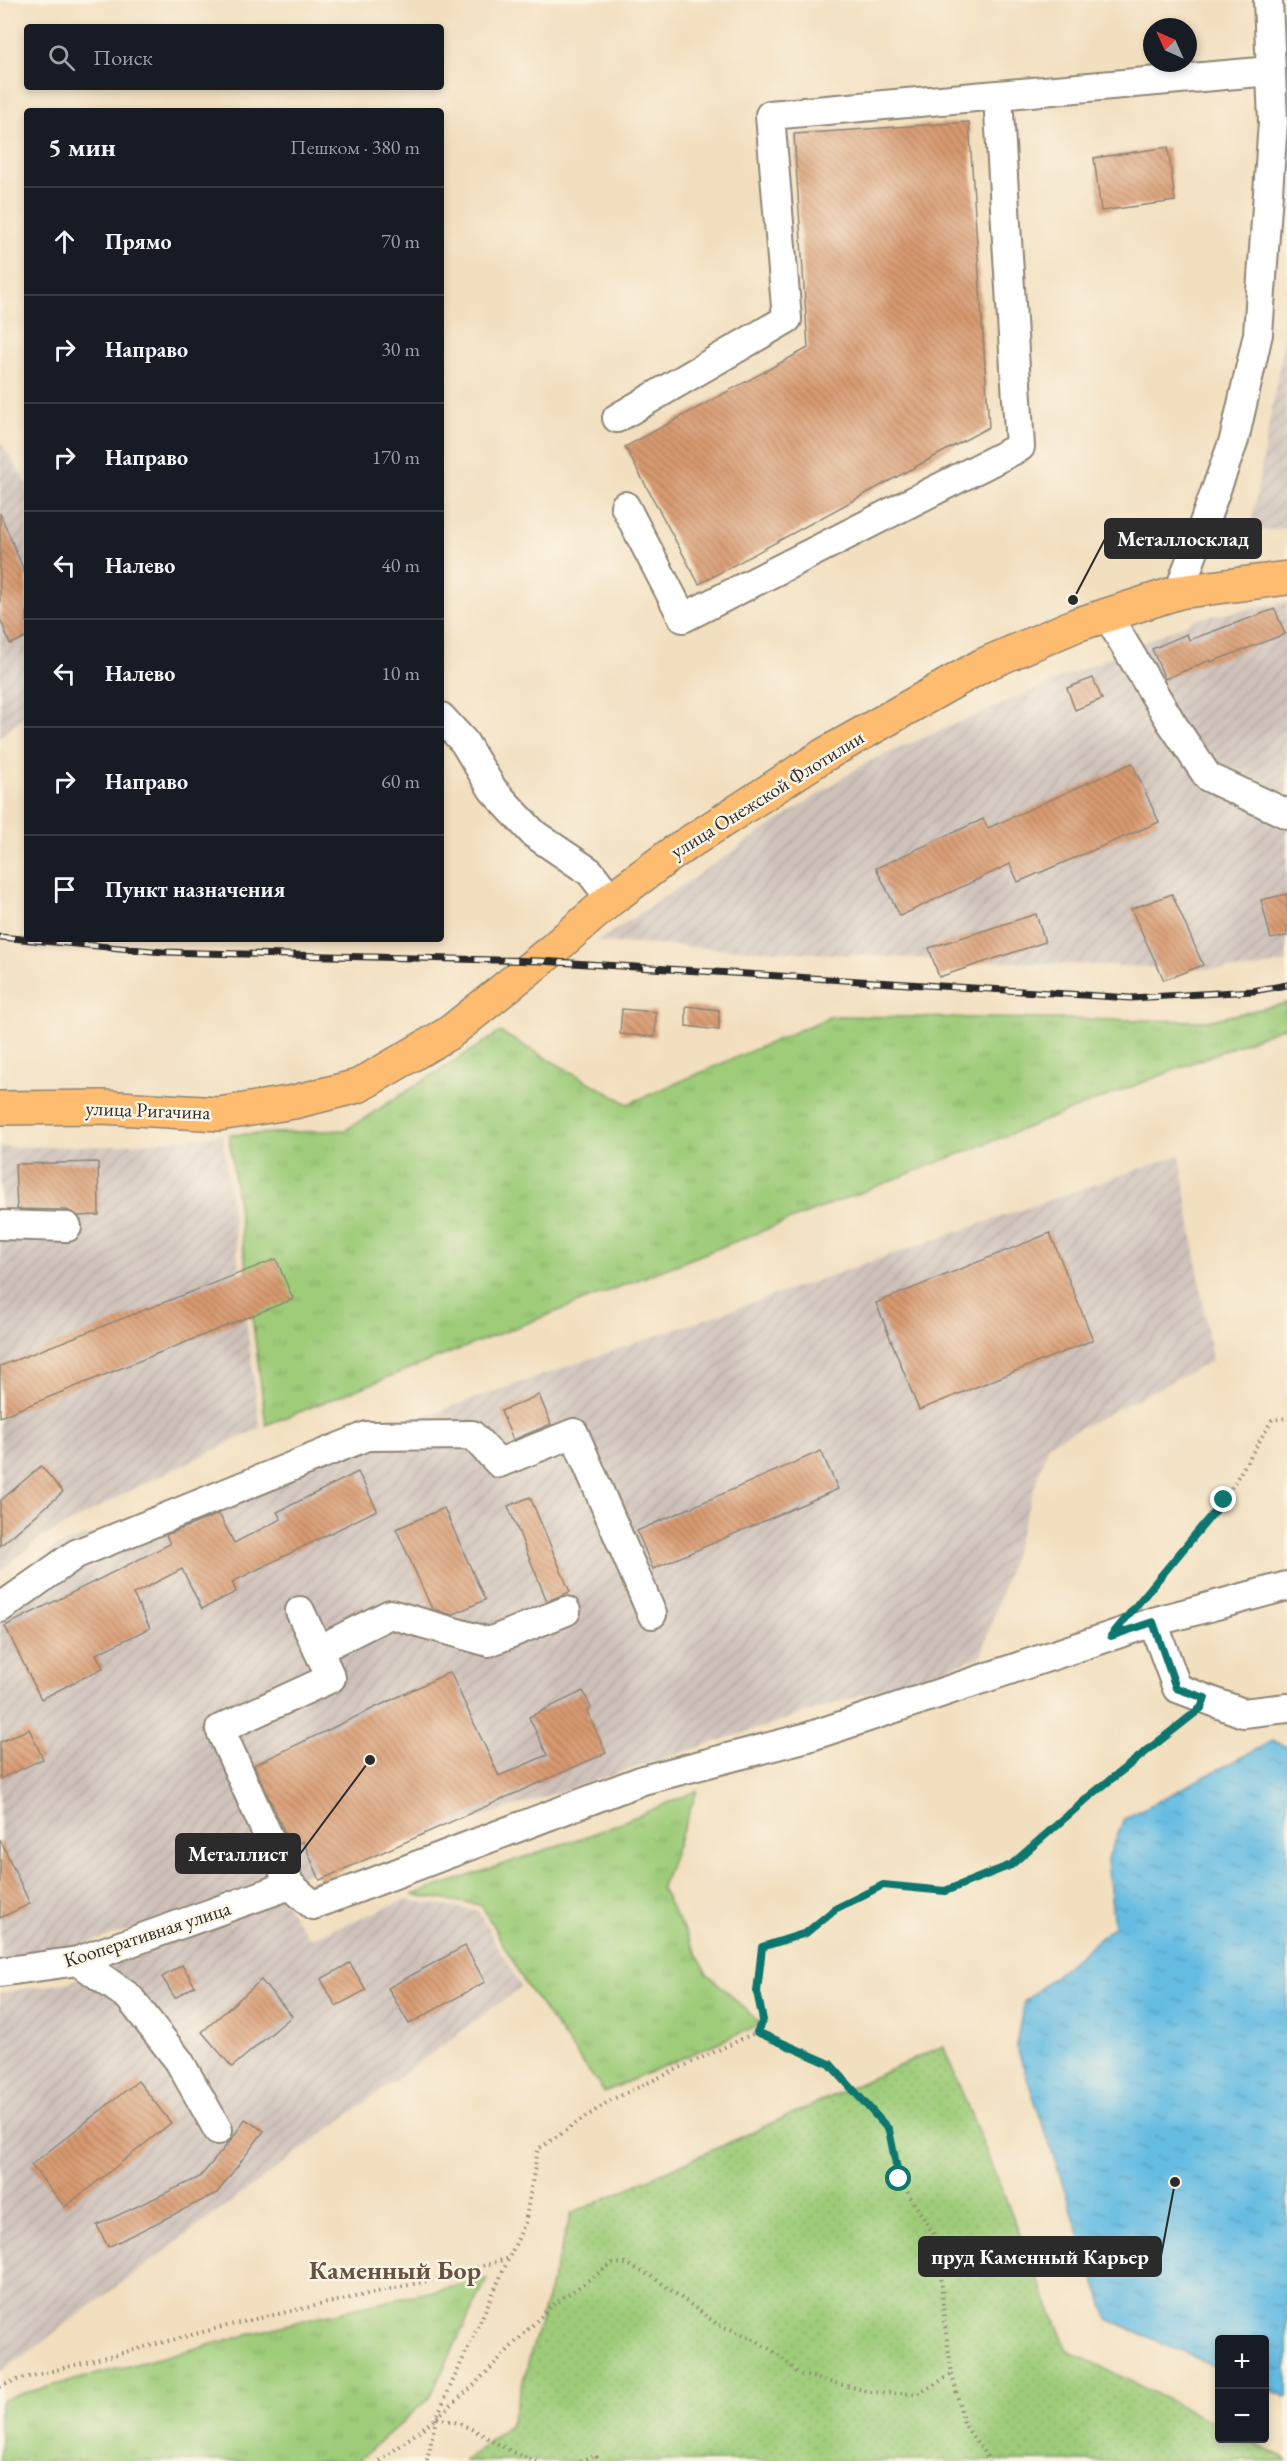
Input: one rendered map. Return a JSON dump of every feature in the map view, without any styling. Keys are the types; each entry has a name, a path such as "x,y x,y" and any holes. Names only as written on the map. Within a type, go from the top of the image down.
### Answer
{"main road":[{"path":"1179,592 1287,578"},
{"name":"улица Ригачина","path":"0,1108 102,1107 219,1114 294,1102 358,1086 449,1033 532,967 611,899"}],"street":[{"path":"444,720 464,742 492,790 534,834 590,872 611,899 673,853 834,749 982,665 1076,625 1179,592 1234,440 1258,334 1273,122 1268,0"},
{"path":"617,418 787,319 770,115 998,97 1271,71"},
{"path":"625,506 683,618 1020,447 998,97"},
{"path":"1107,615 1171,722 1208,777 1287,814"},
{"path":"0,1225 67,1227"},
{"path":"0,1608 76,1554 367,1436 472,1436 499,1463 574,1433 652,1614"},
{"path":"300,1611 331,1678 220,1729 290,1885 313,1905 643,1779 808,1737 1153,1622 1287,1586"},
{"path":"318,1650 390,1614 489,1642 566,1611"},
{"path":"1153,1622 1176,1688 1243,1713 1287,1708"},
{"name":"Кооперативная улица","path":"0,1972 78,1961 290,1885"},
{"path":"78,1961 129,1997 179,2061 218,2130"}],"path":[{"path":"1111,1636 1224,1500 1272,1419 1287,1418"},
{"path":"427,2461 436,2418 525,2223 538,2149 611,2100 757,2032 763,2020 757,1992 762,1947 806,1933 835,1909 883,1885 945,1891 1011,1865 1091,1795 1201,1708 1205,1698"},
{"path":"757,2032 830,2064 889,2130 899,2179 939,2242 944,2320 952,2374 964,2424 990,2461"},
{"path":"0,2387 13,2381 242,2322 454,2275 509,2258"},
{"path":"380,2461 436,2418 472,2386 550,2307 613,2263 627,2264 653,2277 717,2324 752,2338 780,2356 799,2374 871,2392 918,2394 952,2374"},
{"path":"436,2418 460,2424 526,2459 537,2461"},
{"path":"580,2461 596,2455 598,2461"}],"shaded area":[{"path":"1287,277 1287,528 1250,532 1283,344"},
{"path":"0,441 24,479 24,716 0,736"},
{"path":"1287,602 1287,962 1247,970 950,960 597,942 865,763 1200,618"},
{"path":"222,1135 260,1428 131,1490 38,1540 0,1571 0,1147 108,1146"},
{"path":"1180,1155 1212,1361 1048,1444 981,1657 35,1960 0,1962 0,1592 55,1547 456,1405"},
{"path":"279,1895 310,1939 405,1900 478,1911 521,1987 11,2365 0,2370 0,1993 70,1982"}],"green space":[{"path":"1287,1003 1287,1026 266,1425 229,1135 346,1130 500,1032 628,1104 832,1016 1207,1021"},
{"path":"697,1791 661,1889 708,1974 761,2024 604,2092 526,1985 481,1905 412,1895 593,1834"},
{"path":"943,2046 1067,2350 1215,2423 1215,2443 1254,2443 1287,2461 465,2461 511,2423 571,2214"},
{"path":"487,2279 429,2398 358,2461 0,2461 0,2401 13,2396 312,2318"}],"water":[{"path":"1272,1741 1287,1747 1287,2396 1285,2397 1269,2390 1269,2335 1215,2335 1215,2366 1108,2319 1016,2045 1024,2002 1114,1926 1107,1860 1124,1819"}],"building":[{"path":"969,122 989,427 699,584 625,447 808,348 794,134"},
{"path":"1168,147 1175,201 1101,211 1094,158"},
{"path":"0,513 24,571 24,638 10,644 0,618"},
{"path":"1275,609 1285,634 1211,662 1210,660 1165,679 1152,649 1187,634 1189,640"},
{"path":"1093,678 1102,699 1075,710 1067,688"},
{"path":"1132,763 1159,822 1018,882 1010,864 900,916 876,868 983,819 988,828"},
{"path":"1172,894 1203,965 1164,980 1131,909"},
{"path":"1287,894 1287,936 1271,939 1261,900"},
{"path":"1036,914 1045,942 939,977 929,948"},
{"path":"686,1006 719,1010 719,1030 686,1026"},
{"path":"622,1009 656,1012 655,1037 620,1034"},
{"path":"98,1162 99,1215 78,1216 67,1210 17,1209 15,1164"},
{"path":"1050,1233 1093,1340 919,1410 876,1303"},
{"path":"276,1259 293,1299 0,1417 0,1366"},
{"path":"539,1395 551,1424 513,1440 501,1411"},
{"path":"821,1451 838,1489 653,1569 637,1531"},
{"path":"41,1466 63,1492 0,1546 0,1501"},
{"path":"358,1472 377,1510 232,1582 236,1592 202,1609 182,1569 133,1594 150,1628 96,1654 103,1668 41,1699 5,1626 170,1544 166,1535 219,1514 234,1543 281,1519 277,1512"},
{"path":"530,1497 570,1592 547,1601 508,1506"},
{"path":"444,1508 485,1600 452,1615 432,1609 396,1529"},
{"path":"450,1672 499,1776 547,1755 529,1717 583,1691 591,1708 587,1711 606,1753 320,1880 303,1841 291,1846 254,1765"},
{"path":"29,1729 43,1759 0,1779 0,1742"},
{"path":"0,1839 30,1904 0,1918"},
{"path":"465,1946 485,1982 409,2024 388,1988"},
{"path":"350,1963 366,1990 336,2006 321,1979"},
{"path":"182,1965 195,1986 175,1998 162,1977"},
{"path":"261,1980 292,2016 232,2067 202,2032"},
{"path":"138,2081 171,2123 65,2207 31,2165"},
{"path":"245,2119 264,2131 217,2193 108,2247 97,2225 200,2177 232,2139"}],"railway":[{"path":"0,937 24,939"},
{"path":"54,942 163,952 540,961 1131,998 1253,991 1287,985"}],"place":[{"name":"Металлосклад","path":"1073,600"},
{"name":"Металлист","path":"370,1760"},
{"name":"пруд Каменный Карьер","path":"1175,2182"}],"district":[{"name":"Каменный Бор","path":"395,2270"}],"route":[{"path":"899,2179 889,2130 830,2064 757,2032 763,2020 757,1992 762,1947 806,1933 835,1909 883,1885 945,1891 1011,1865 1091,1795 1201,1708 1205,1698 1176,1688 1153,1622 1111,1636 1224,1500"}]}
